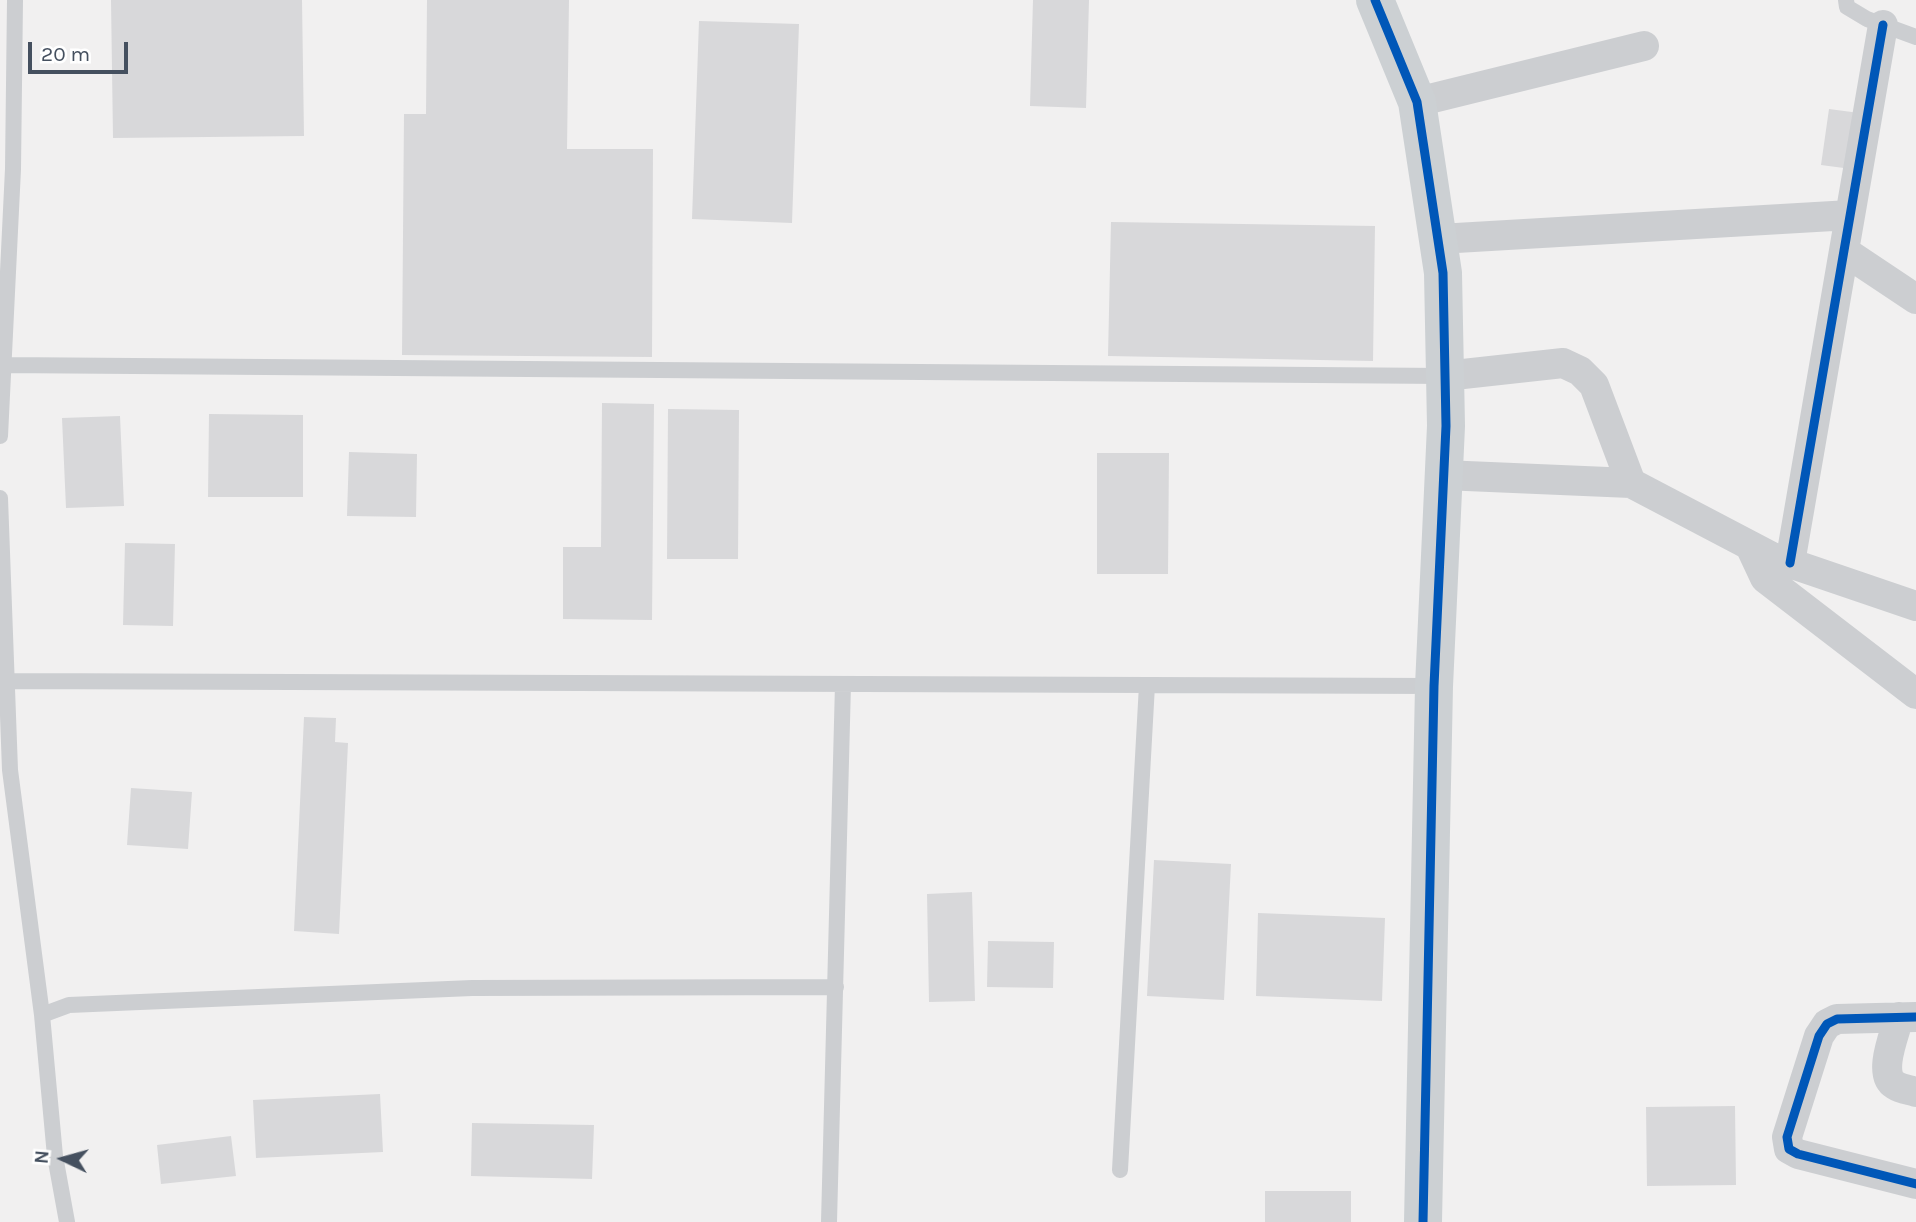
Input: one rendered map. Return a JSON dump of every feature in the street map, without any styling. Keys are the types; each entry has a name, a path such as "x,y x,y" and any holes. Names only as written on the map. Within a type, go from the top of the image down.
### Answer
{"street":[{"path":"1375,0 1418,102 1443,273 1446,426 1434,687 1423,1222"},
{"path":"1790,563 1883,25"},
{"path":"1418,102 1644,46"},
{"path":"1439,239 1850,215"},
{"path":"1844,251 1916,299"},
{"path":"1445,376 1563,362 1580,371 1594,384 1631,483"},
{"path":"1443,475 1631,483 1750,546 1790,563 1916,606"},
{"path":"1750,546 1765,578 1916,694"},
{"path":"1916,1092 1895,1085 1888,1078 1886,1068 1908,1017 1837,1019 1827,1024 1819,1036 1787,1137 1789,1149 1798,1154 1916,1184"}],"lane":[{"path":"0,436 13,169 15,0"},
{"path":"1846,0 1847,7 1883,25 1916,37"},
{"path":"4,365 1445,376"},
{"path":"0,498 10,769 42,1015 55,1156 67,1222"},
{"path":"7,681 1434,687"},
{"path":"830,1222 843,684"},
{"path":"1120,1170 1147,685"},
{"path":"42,1015 69,1005 472,988 836,987"}],"building":[{"path":"111,0 302,0 304,136 113,138"},
{"path":"427,0 569,0 567,149 653,149 652,357 402,355 404,114 426,114"},
{"path":"1033,0 1089,0 1086,108 1030,106"},
{"path":"699,21 799,24 792,223 692,219"},
{"path":"1829,109 1867,114 1859,170 1821,165"},
{"path":"1111,222 1375,226 1373,361 1108,356"},
{"path":"602,403 654,404 652,620 563,619 563,547 601,547"},
{"path":"668,409 739,410 738,559 667,559"},
{"path":"209,414 303,415 303,497 208,497"},
{"path":"120,416 124,506 66,508 62,418"},
{"path":"349,452 417,454 416,517 347,516"},
{"path":"1097,453 1169,453 1168,574 1097,574"},
{"path":"125,543 175,544 173,626 123,625"},
{"path":"304,717 336,718 335,742 348,743 339,934 294,931"},
{"path":"131,788 192,792 188,849 127,845"},
{"path":"1154,860 1231,864 1224,1000 1147,996"},
{"path":"972,892 975,1001 929,1002 927,894"},
{"path":"1258,913 1385,918 1382,1001 1256,996"},
{"path":"988,941 1054,942 1053,988 987,987"},
{"path":"380,1094 383,1152 256,1158 253,1100"},
{"path":"1735,1106 1736,1185 1647,1186 1646,1107"},
{"path":"472,1123 594,1125 592,1179 471,1176"},
{"path":"231,1136 236,1176 161,1184 157,1145"},
{"path":"1265,1191 1351,1191 1351,1222 1265,1222"}],"cycle path":[{"path":"1375,0 1417,102 1443,273 1446,426 1434,686 1423,1222"},
{"path":"1790,563 1883,25"},
{"path":"1916,1017 1837,1019 1827,1024 1819,1036 1787,1137 1789,1149 1798,1154 1916,1184"}]}
